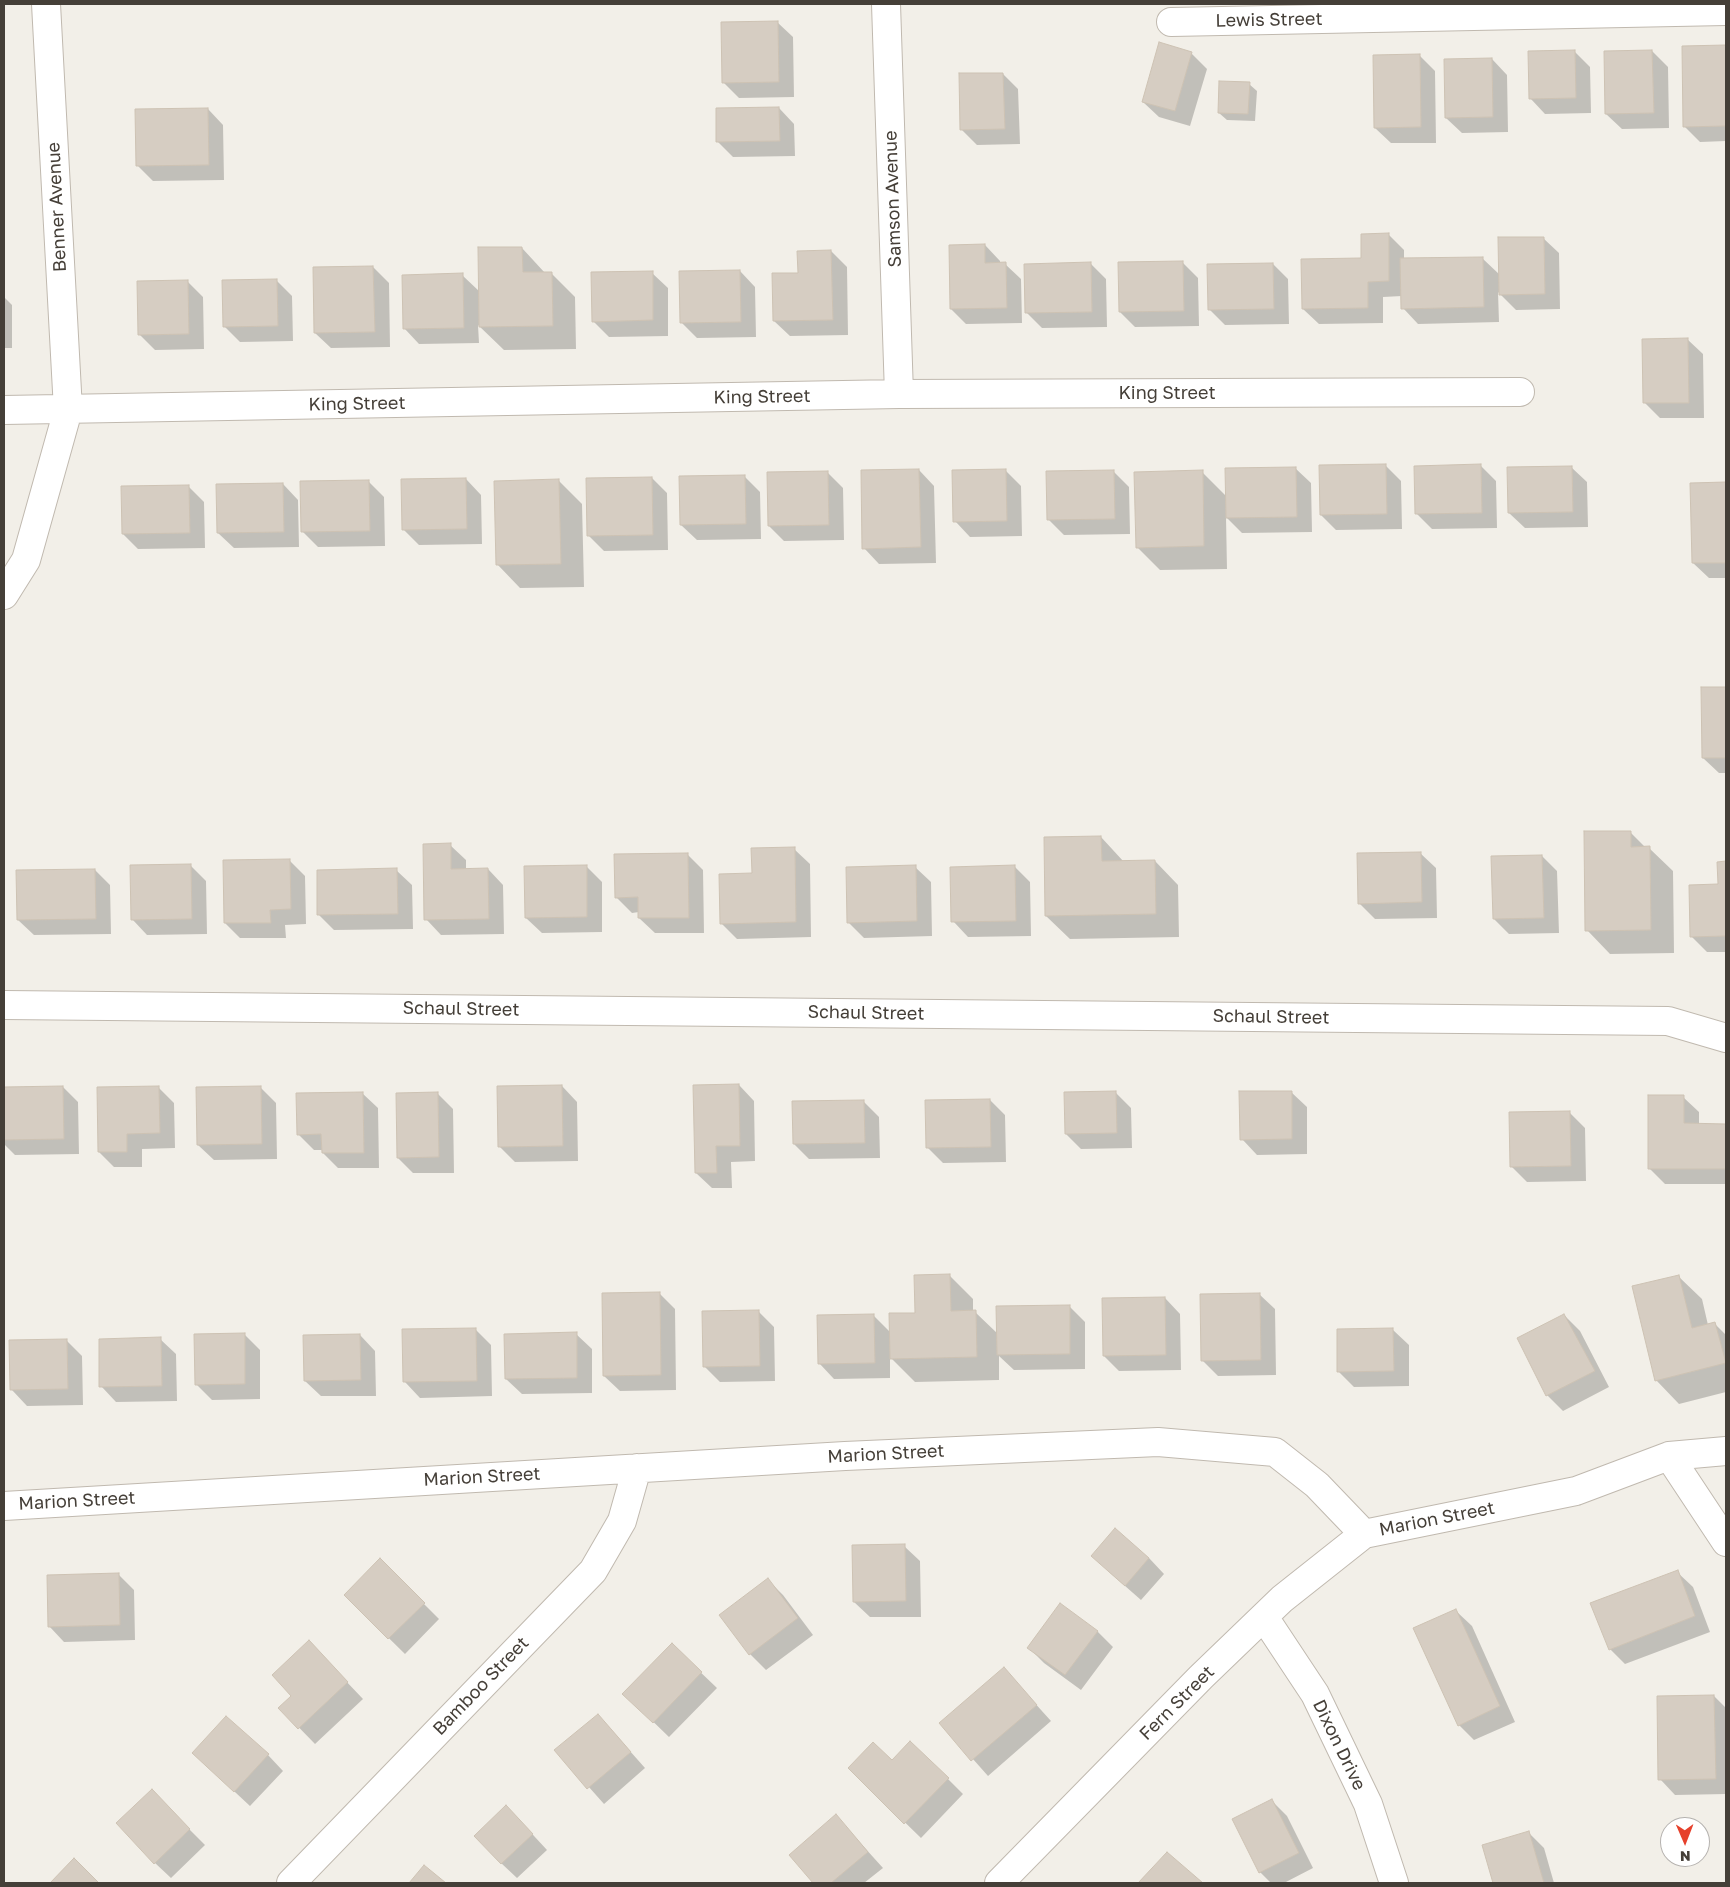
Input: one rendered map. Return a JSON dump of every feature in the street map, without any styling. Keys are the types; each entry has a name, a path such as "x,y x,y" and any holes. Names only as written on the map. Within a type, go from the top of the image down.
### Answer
{"street":[{"name":"Benner Avenue","path":"4,595 26,560 68,410 46,4"},
{"name":"Samson Avenue","path":"886,4 900,394"},
{"name":"Lewis Street","path":"1171,22 1726,11"},
{"name":"King Street","path":"4,410 900,394 1520,392"},
{"name":"Schaul Street","path":"4,1005 1668,1021 1726,1038"},
{"name":"Marion Street","path":"4,1506 845,1456 1158,1442 1275,1452 1318,1485 1364,1534 1576,1491 1669,1456 1726,1451"},
{"path":"1669,1456 1726,1542"},
{"name":"Bamboo Street","path":"291,1883 593,1571 622,1521 637,1468"},
{"name":"Fern Street","path":"1000,1883 1201,1677 1264,1616 1313,1572 1364,1534"},
{"name":"Dixon Drive","path":"1264,1616 1315,1694 1368,1804 1394,1883"}],"building":[{"path":"778,21 779,82 722,83 721,22"},
{"path":"1159,42 1192,52 1175,111 1142,102"},
{"path":"1726,45 1726,126 1683,127 1682,46"},
{"path":"1575,50 1576,98 1529,99 1528,51"},
{"path":"1652,50 1654,113 1605,114 1604,51"},
{"path":"1420,54 1421,127 1374,128 1373,55"},
{"path":"1492,58 1493,117 1445,118 1444,59"},
{"path":"959,73 1003,73 1005,129 960,130"},
{"path":"1219,81 1250,82 1248,114 1218,113"},
{"path":"779,107 780,141 716,142 716,108"},
{"path":"208,108 209,165 136,166 135,109"},
{"path":"1389,233 1389,281 1368,282 1368,308 1302,309 1301,259 1361,258 1361,234"},
{"path":"1498,237 1544,237 1545,294 1499,295"},
{"path":"985,244 985,263 1006,262 1007,308 950,309 949,245"},
{"path":"478,247 522,247 523,272 552,272 553,326 479,327"},
{"path":"831,250 833,320 773,321 772,273 798,273 797,251"},
{"path":"1483,257 1484,307 1401,309 1400,258"},
{"path":"1183,261 1184,311 1119,312 1118,262"},
{"path":"1091,262 1092,312 1025,313 1024,264"},
{"path":"1273,263 1274,309 1208,310 1207,264"},
{"path":"373,266 375,332 314,333 313,267"},
{"path":"740,270 741,322 680,323 679,271"},
{"path":"653,271 653,320 592,322 591,272"},
{"path":"463,273 464,328 403,329 402,275"},
{"path":"277,279 278,326 223,327 222,280"},
{"path":"188,280 189,334 138,335 137,281"},
{"path":"1688,338 1689,403 1643,403 1642,339"},
{"path":"1386,464 1387,514 1320,515 1319,465"},
{"path":"1481,464 1482,513 1415,514 1414,466"},
{"path":"1572,466 1573,512 1508,513 1507,467"},
{"path":"1296,467 1297,517 1226,518 1225,468"},
{"path":"919,469 921,547 862,549 861,470"},
{"path":"1006,469 1007,521 953,522 952,470"},
{"path":"1114,470 1115,519 1047,520 1046,471"},
{"path":"1203,470 1204,546 1136,548 1134,472"},
{"path":"828,471 829,525 768,526 767,472"},
{"path":"745,475 746,524 680,525 679,476"},
{"path":"652,477 653,535 587,536 586,478"},
{"path":"466,478 467,529 402,530 401,479"},
{"path":"559,479 561,564 496,565 494,481"},
{"path":"369,480 370,531 301,532 300,481"},
{"path":"1726,482 1726,563 1692,563 1690,483"},
{"path":"283,483 284,532 217,533 216,484"},
{"path":"189,485 190,533 122,534 121,486"},
{"path":"1701,687 1726,687 1726,758 1702,758"},
{"path":"1584,831 1631,831 1631,847 1650,846 1651,930 1585,931"},
{"path":"1101,836 1102,861 1155,860 1156,914 1045,916 1044,837"},
{"path":"451,843 451,869 488,868 489,919 424,920 423,844"},
{"path":"795,847 796,922 720,924 719,874 752,873 751,848"},
{"path":"1421,852 1422,902 1358,904 1357,853"},
{"path":"688,853 689,918 638,918 638,897 615,898 614,854"},
{"path":"1542,855 1544,918 1493,919 1491,856"},
{"path":"290,859 291,909 270,910 271,923 224,923 223,860"},
{"path":"1726,861 1726,936 1690,937 1689,885 1718,884 1717,862"},
{"path":"191,864 192,919 131,920 130,865"},
{"path":"587,865 587,917 525,918 524,866"},
{"path":"916,865 917,921 847,923 846,867"},
{"path":"1015,865 1016,921 951,922 950,867"},
{"path":"397,868 398,914 317,915 317,870"},
{"path":"95,869 96,919 17,920 16,870"},
{"path":"739,1084 740,1146 716,1146 717,1173 695,1173 693,1085"},
{"path":"562,1085 563,1146 498,1147 497,1086"},
{"path":"63,1086 64,1139 4,1140 4,1087"},
{"path":"159,1086 160,1133 127,1134 127,1152 98,1152 97,1087"},
{"path":"261,1086 262,1144 197,1145 196,1087"},
{"path":"1116,1091 1117,1133 1065,1134 1064,1092"},
{"path":"1239,1091 1292,1091 1292,1139 1240,1140"},
{"path":"363,1092 364,1153 322,1153 321,1134 297,1135 296,1093"},
{"path":"438,1092 439,1157 397,1158 396,1093"},
{"path":"1648,1095 1684,1095 1684,1123 1726,1124 1726,1169 1648,1169"},
{"path":"990,1099 991,1147 926,1148 925,1100"},
{"path":"864,1100 865,1143 793,1144 792,1101"},
{"path":"1570,1111 1571,1166 1510,1167 1509,1112"},
{"path":"950,1274 951,1311 976,1310 977,1357 890,1359 889,1313 915,1313 914,1275"},
{"path":"1679,1275 1692,1328 1715,1322 1726,1363 1655,1381 1632,1286"},
{"path":"660,1292 661,1375 603,1376 602,1293"},
{"path":"1260,1293 1261,1360 1201,1361 1200,1294"},
{"path":"1165,1297 1166,1355 1103,1356 1102,1298"},
{"path":"1070,1305 1070,1354 997,1355 996,1306"},
{"path":"759,1310 760,1366 703,1367 702,1311"},
{"path":"874,1314 875,1363 818,1364 817,1315"},
{"path":"1564,1314 1595,1371 1546,1396 1517,1338"},
{"path":"476,1328 477,1381 403,1382 402,1329"},
{"path":"1393,1328 1394,1371 1337,1372 1337,1329"},
{"path":"577,1332 577,1378 505,1379 504,1334"},
{"path":"245,1333 245,1384 195,1385 194,1334"},
{"path":"360,1334 361,1380 304,1381 303,1335"},
{"path":"161,1337 162,1386 99,1387 99,1339"},
{"path":"67,1339 68,1389 10,1390 9,1340"},
{"path":"1115,1528 1149,1558 1125,1586 1091,1556"},
{"path":"905,1544 906,1601 853,1602 852,1545"},
{"path":"380,1558 425,1603 388,1639 344,1595"},
{"path":"1678,1570 1695,1616 1609,1650 1590,1603"},
{"path":"119,1573 120,1625 48,1627 47,1575"},
{"path":"768,1578 798,1618 749,1655 719,1615"},
{"path":"1060,1603 1098,1631 1065,1675 1027,1648"},
{"path":"1456,1609 1500,1706 1458,1726 1413,1628"},
{"path":"309,1640 348,1682 298,1729 278,1708 291,1696 272,1675"},
{"path":"672,1643 702,1672 653,1723 622,1694"},
{"path":"1004,1667 1037,1705 971,1761 939,1723"},
{"path":"1714,1695 1716,1779 1658,1780 1657,1696"},
{"path":"598,1714 631,1752 587,1789 554,1750"},
{"path":"226,1716 269,1754 234,1792 192,1753"},
{"path":"910,1741 949,1778 904,1824 848,1768 873,1742 892,1760"},
{"path":"152,1789 190,1829 154,1864 116,1823"},
{"path":"1272,1799 1299,1853 1259,1873 1232,1819"},
{"path":"506,1805 533,1834 501,1864 474,1836"},
{"path":"836,1814 868,1852 831,1883 813,1883 789,1855"},
{"path":"1529,1831 1544,1883 1493,1883 1482,1845"},
{"path":"1167,1852 1203,1883 1138,1883"},
{"path":"74,1858 99,1883 50,1883"},
{"path":"424,1865 446,1883 409,1883"}]}
